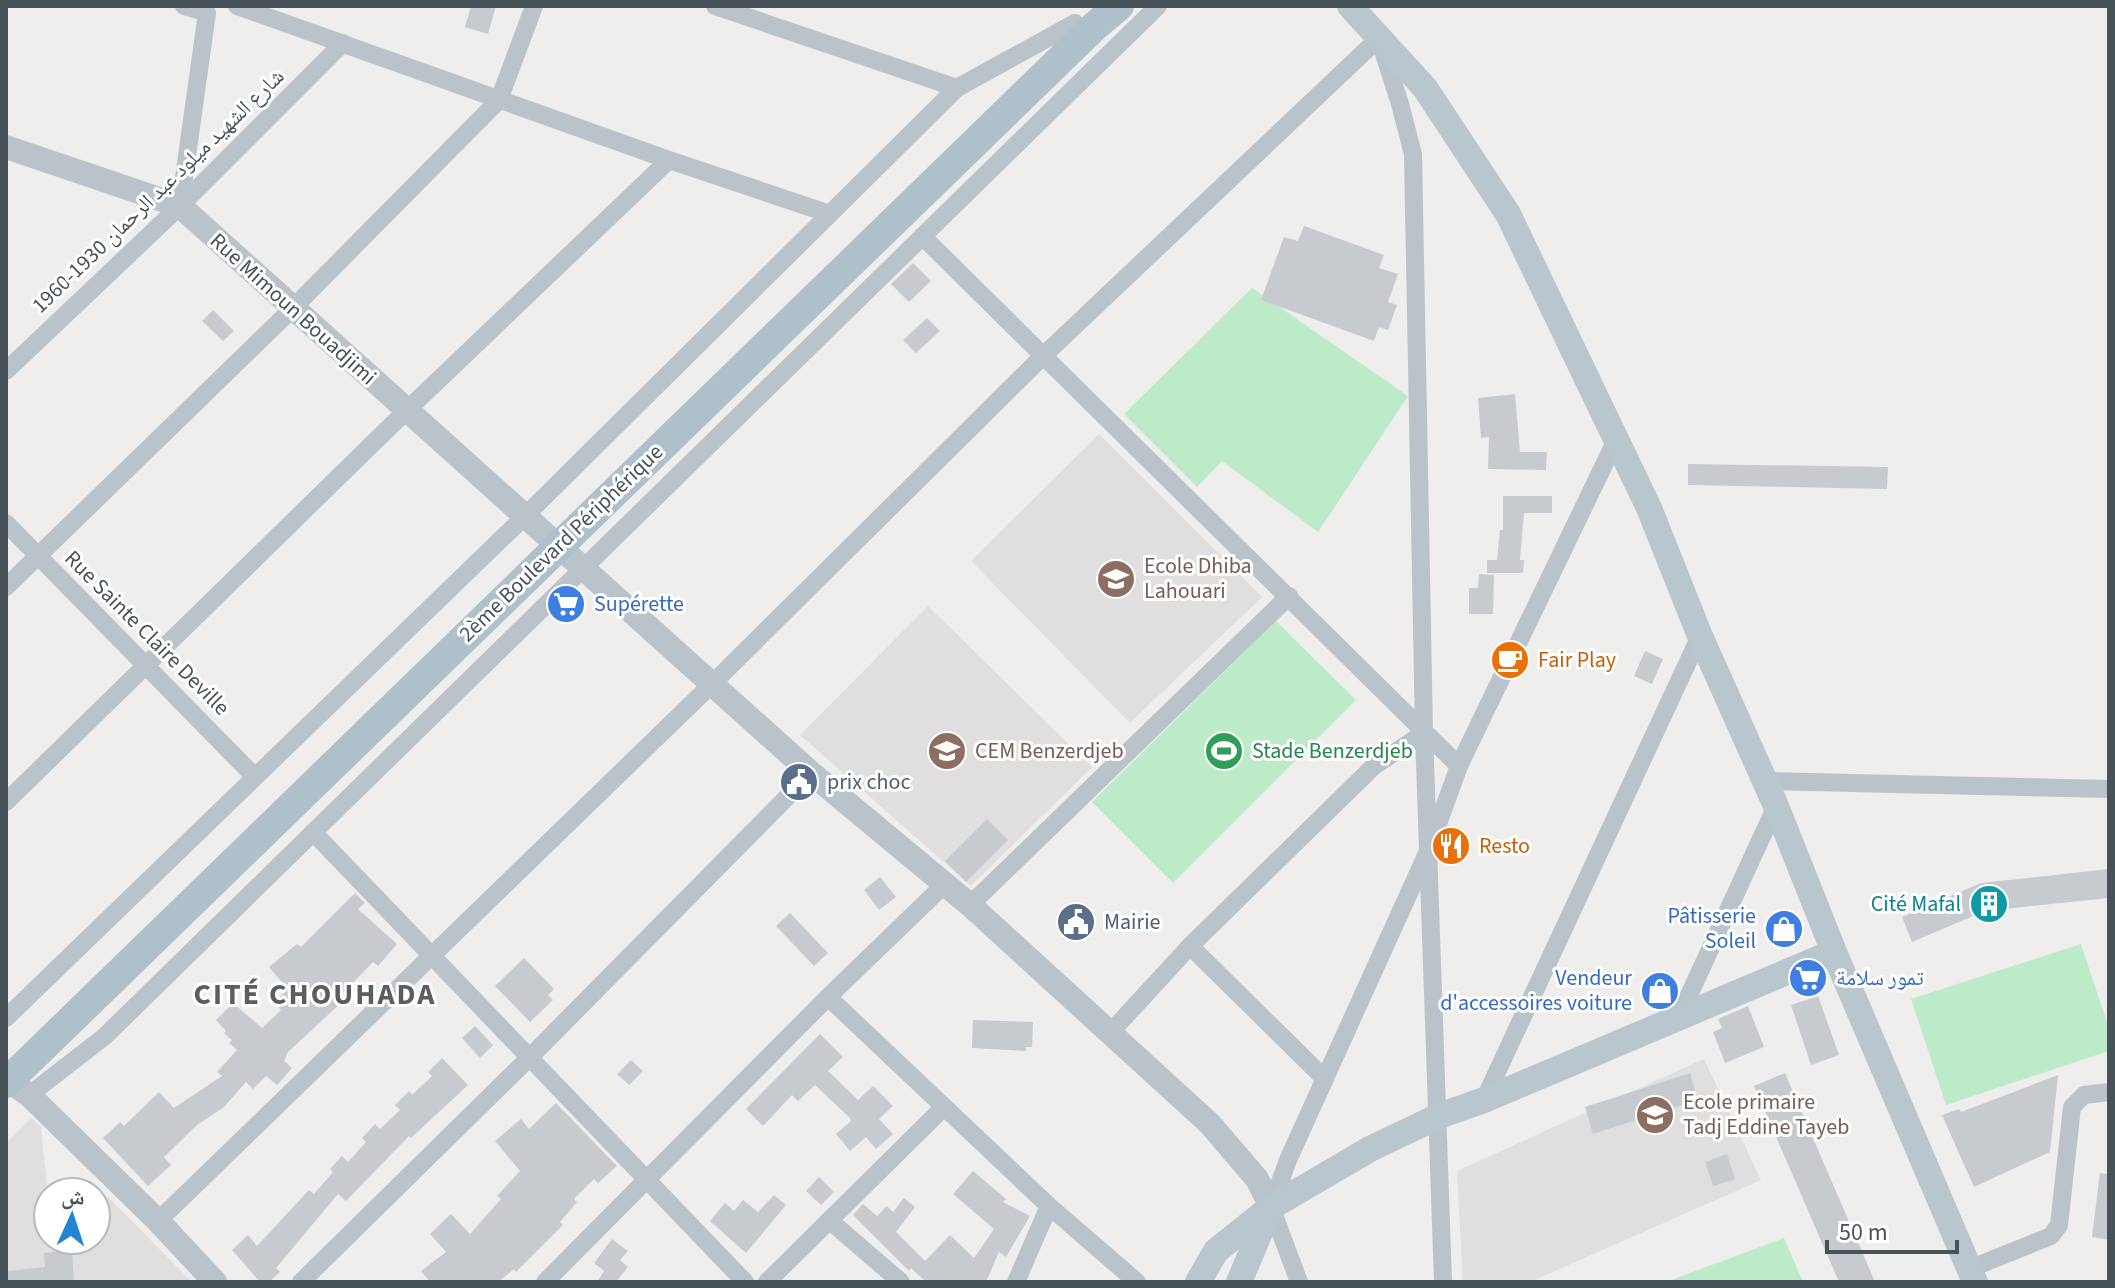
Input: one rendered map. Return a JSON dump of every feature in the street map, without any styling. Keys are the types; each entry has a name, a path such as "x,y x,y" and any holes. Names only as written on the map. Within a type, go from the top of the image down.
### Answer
{"main road":[{"name":"2ème Boulevard Périphérique","path":"541,532 1119,6"},
{"path":"1350,6 1425,88 1508,214 1649,508 1700,636 1776,806 1834,952 1972,1275"},
{"path":"1363,6 1379,38"},
{"name":"2ème Boulevard Périphérique","path":"11,1079 278,795 541,532 1084,15"},
{"path":"1198,1282 1216,1251 1271,1207 1370,1149 1439,1116 1484,1100 1834,952"},
{"path":"1239,1282 1271,1207"}],"street":[{"path":"184,6 207,13 234,6 830,214"},
{"path":"6,587 292,309 499,100 534,6"},
{"path":"715,6 957,88"},
{"path":"215,1282 158,1221 11,1079 104,1037 1158,6"},
{"path":"180,206 207,13"},
{"path":"6,1018 255,777 541,532 830,214 957,88 1084,15"},
{"path":"158,1221 431,953 712,684 1043,356 1379,38 1413,154 1424,733 1443,1282"},
{"name":"شارع الشهيد ميلود عبد الرحمان 1930-1960","path":"6,371 180,206 343,43"},
{"name":"Rue Mimoun Bouadjimi","path":"6,147 180,206 811,773 946,883 1210,1124 1257,1179 1271,1207"},
{"path":"6,802 406,411 669,160"},
{"path":"922,236 1459,766"},
{"path":"1299,1282 1271,1207 1324,1078 1429,849 1459,766 1615,442"},
{"name":"Rue Sainte Claire Deville","path":"6,523 255,777"},
{"path":"970,905 1289,596"},
{"path":"1484,1100 1700,636"},
{"path":"1109,1034 1190,946 1374,766 1424,733"},
{"path":"301,1282 529,1058 811,773"},
{"path":"1765,781 2109,789"},
{"path":"1679,1017 1776,806"},
{"path":"313,832 745,1282"},
{"path":"545,1282 828,997 946,883"},
{"path":"1190,946 1324,1078"},
{"path":"828,997 1049,1206 1137,1282"},
{"path":"1972,1275 2056,1231 2072,1107 2084,1095 2109,1092"},
{"path":"767,1282 944,1107"},
{"path":"1016,1282 1049,1206"},
{"path":"829,1220 901,1282"}],"shaded area":[{"name":"Ecole Dhiba Lahouari","path":"1099,434 1262,597 1130,723 971,561"},
{"name":"CEM Benzerdjeb","path":"928,606 1092,767 971,886 800,735"},
{"name":"Ecole primaire Tadj Eddine Tayeb","path":"1704,1059 1761,1180 1530,1282 1463,1282 1457,1171"},
{"path":"31,1118 41,1127 46,1176 32,1176 32,1256 112,1256 112,1201 192,1282 6,1282 6,1143"}],"green space":[{"path":"1252,288 1408,396 1318,532 1222,461 1197,487 1124,414"},
{"name":"Stade Benzerdjeb","path":"1276,621 1356,700 1173,883 1092,802"},
{"path":"2081,944 2109,1028 2109,1051 1946,1105 1911,999"},
{"path":"1784,1238 1803,1282 1666,1282"}],"building":[{"path":"471,6 496,6 488,34 465,27"},
{"path":"1304,226 1384,255 1379,268 1398,274 1388,302 1397,305 1388,330 1379,327 1374,341 1261,300 1284,237 1298,241"},
{"path":"913,263 931,281 909,302 891,284"},
{"path":"213,310 234,331 223,341 202,321"},
{"path":"927,318 940,331 916,353 903,340"},
{"path":"1515,394 1520,452 1547,452 1546,470 1488,469 1489,437 1481,438 1478,398"},
{"path":"1688,464 1888,467 1887,489 1688,485"},
{"path":"1503,496 1552,496 1552,513 1524,513 1520,560 1524,560 1523,573 1487,573 1487,560 1497,560 1500,530 1503,530"},
{"path":"1479,574 1494,575 1493,614 1469,614 1469,588 1478,588"},
{"path":"1645,651 1663,659 1652,684 1634,676"},
{"path":"987,819 1008,840 966,882 945,861"},
{"name":"Cité Mafal","path":"2109,869 2109,898 1985,911 1912,942 1902,917 1981,883"},
{"path":"880,877 896,897 879,910 864,890"},
{"path":"355,893 365,903 358,909 397,944 378,966 373,962 339,997 343,1001 288,1052 284,1061 292,1068 277,1085 266,1076 253,1089 246,1082 224,1107 197,1125 164,1157 171,1165 148,1186 103,1138 120,1122 124,1126 159,1092 174,1108 222,1076 217,1072 237,1050 229,1043 232,1040 216,1020 233,1003 262,1028 281,1010 274,1002 288,989 269,967 297,944 301,947"},
{"path":"790,913 828,953 814,966 776,926"},
{"path":"524,958 554,989 548,995 553,1000 530,1022 495,986"},
{"path":"1818,996 1839,1055 1811,1065 1791,1005"},
{"path":"1748,1006 1764,1047 1725,1063 1713,1032 1722,1028 1718,1019"},
{"path":"973,1020 1033,1022 1032,1047 1026,1047 1026,1051 972,1048"},
{"path":"475,1026 493,1045 480,1058 462,1038"},
{"path":"820,1034 843,1057 828,1071 858,1100 873,1086 893,1106 879,1119 893,1134 876,1149 866,1137 850,1151 836,1134 851,1121 850,1118 815,1085 798,1101 792,1095 763,1126 746,1109"},
{"path":"442,1058 468,1085 411,1138 409,1136 346,1201 338,1194 276,1268 280,1272 269,1282 260,1282 232,1250 248,1235 257,1246 309,1190 314,1194 342,1156 348,1162 366,1142 362,1138 375,1124 380,1129 400,1110 395,1105 409,1091 412,1095 432,1076 428,1072"},
{"path":"631,1060 643,1071 629,1085 617,1074"},
{"path":"1690,1073 1698,1100 1593,1134 1585,1107"},
{"path":"1785,1073 1875,1282 1839,1282 1754,1086"},
{"path":"2058,1075 2050,1152 1974,1187 1942,1115 1959,1109 1961,1112"},
{"path":"556,1103 617,1166 598,1183 594,1179 574,1199 577,1202 560,1222 563,1225 516,1272 514,1269 498,1282 430,1282 421,1271 446,1252 430,1234 451,1214 470,1234 501,1199 497,1196 520,1171 495,1141 521,1119 529,1129"},
{"path":"1727,1154 1735,1179 1713,1186 1705,1162"},
{"path":"973,1171 1006,1199 1003,1202 1030,1216 1006,1257 999,1252 986,1282 926,1282 911,1268 909,1271 853,1215 863,1204 877,1216 887,1206 893,1212 904,1198 915,1207 896,1232 925,1261 950,1235 974,1258 994,1229 953,1194"},
{"path":"2100,1173 2109,1174 2109,1240 2092,1237"},
{"path":"819,1177 834,1192 821,1205 806,1191"},
{"path":"774,1195 786,1205 746,1253 710,1221 725,1203 734,1211 743,1200 758,1212"},
{"path":"612,1239 628,1251 620,1260 628,1267 616,1282 597,1282 604,1271 594,1263"},
{"path":"44,1256 72,1256 74,1282 6,1282 6,1271 45,1267"}],"place":[{"name":"Ecole Dhiba Lahouari","path":"1116,579"},
{"name":"Supérette","path":"566,604"},
{"name":"Fair Play","path":"1510,660"},
{"name":"CEM Benzerdjeb","path":"947,751"},
{"name":"Stade Benzerdjeb","path":"1224,751"},
{"name":"prix choc","path":"799,782"},
{"name":"Resto","path":"1451,846"},
{"name":"Cité Mafal","path":"1989,904"},
{"name":"Mairie","path":"1076,922"},
{"name":"Pâtisserie Soleil","path":"1784,929"},
{"name":"تمور سلامة","path":"1808,978"},
{"name":"Vendeur d'accessoires voiture","path":"1660,991"},
{"name":"Ecole primaire Tadj Eddine Tayeb","path":"1655,1115"}],"district":[{"name":"CITÉ CHOUHADA","path":"315,994"}]}
